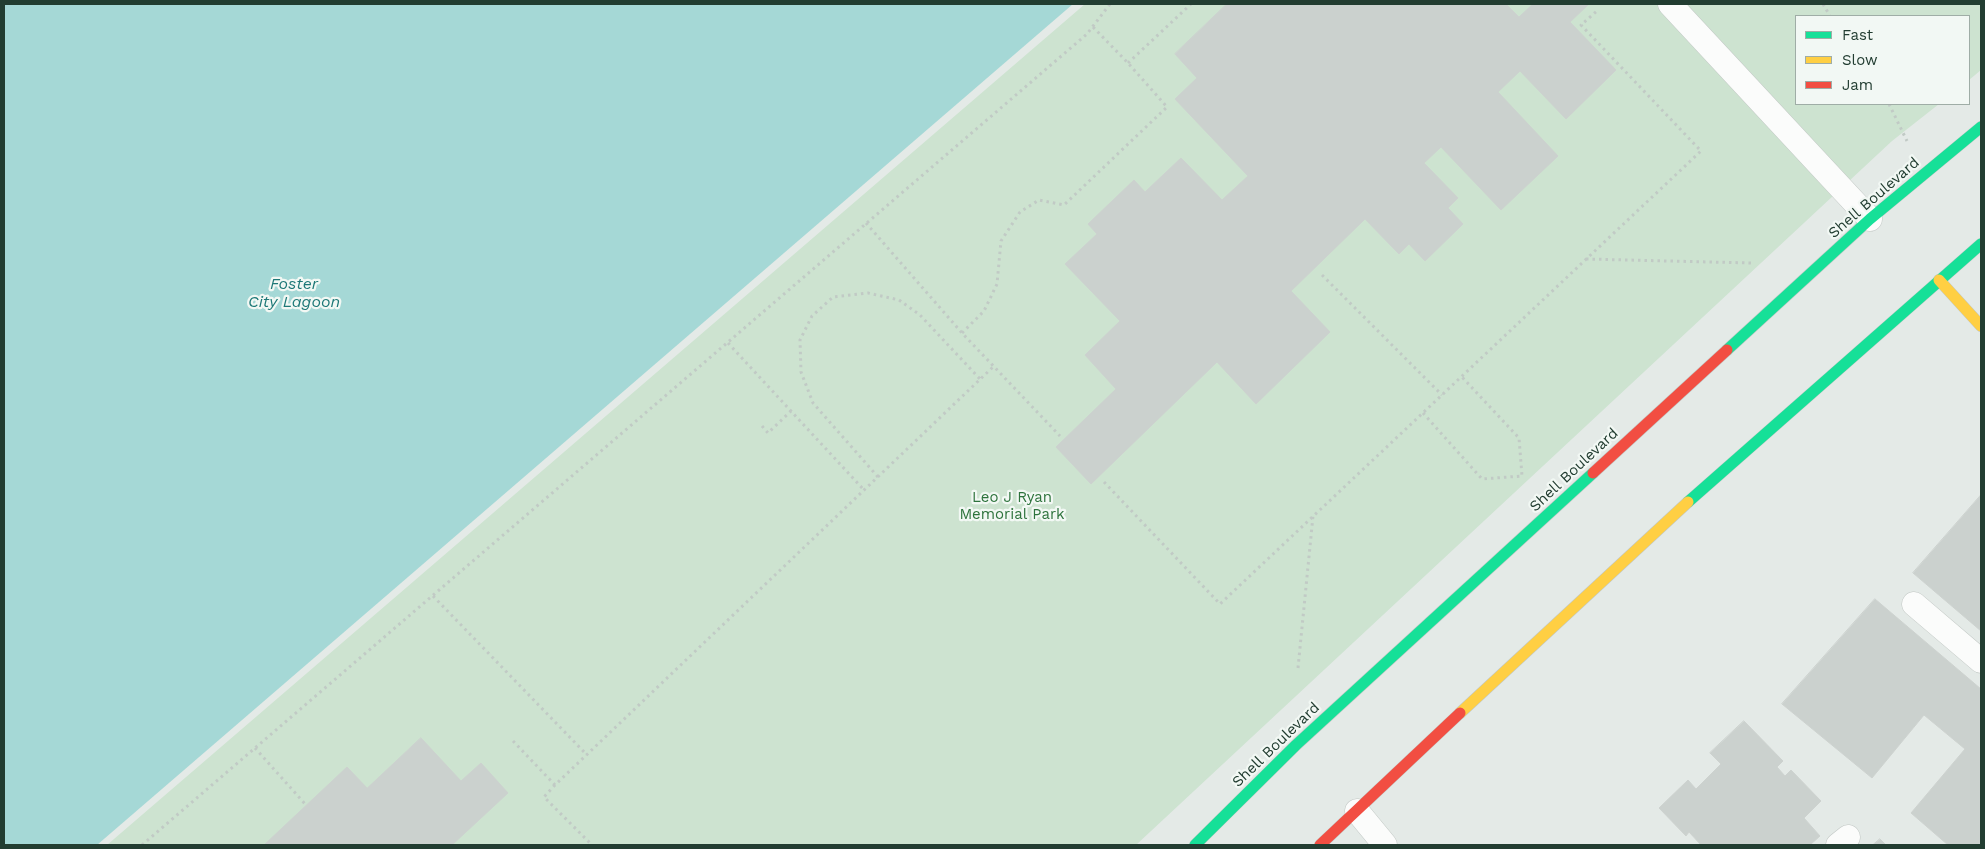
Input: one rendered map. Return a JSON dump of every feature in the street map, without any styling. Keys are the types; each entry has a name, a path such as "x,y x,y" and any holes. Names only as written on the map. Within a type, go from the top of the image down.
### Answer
{"main road":[{"name":"Shell Boulevard","path":"1195,845 1296,745 1870,219 1981,127"},
{"path":"1320,845 1653,532 1981,244"},
{"path":"1938,280 1981,326"}],"lane":[{"path":"1670,4 1870,219"},
{"path":"1914,604 1981,661"},
{"path":"1357,811 1384,845"}],"path":[{"path":"142,845 1087,34 1110,4"},
{"path":"1128,63 1191,4"},
{"path":"1823,4 1829,15"},
{"path":"1104,482 1220,604 1700,151 1581,25 1598,10"},
{"path":"962,333 984,311 997,284 1001,241 1020,212 1039,200 1064,205 1168,107 1092,26"},
{"path":"866,223 962,333 1060,436"},
{"path":"1586,259 1752,263"},
{"path":"1322,275 1442,395"},
{"path":"878,477 812,403 801,372 800,340 812,316 832,297 868,293 899,300 920,315 980,379"},
{"path":"728,343 864,490"},
{"path":"592,845 544,797 993,366"},
{"path":"1423,413 1482,479 1522,476 1519,438 1461,376"},
{"path":"762,426 768,433 791,411"},
{"path":"1298,668 1313,516"},
{"path":"433,596 587,755"},
{"path":"512,741 555,786"},
{"path":"255,748 306,805"}],"green space":[{"name":"Leo J Ryan Memorial Park","path":"1085,4 1981,4 1981,70 1970,79 1970,15 1795,15 1795,105 1938,105 1892,141 1136,845 107,845"}],"water":[{"name":"Foster City Lagoon","path":"4,4 1073,4 97,845 4,845"}],"building":[{"path":"1227,4 1506,4 1519,17 1533,4 1589,4 1570,22 1616,70 1566,119 1520,71 1498,92 1558,156 1501,210 1441,147 1424,163 1458,198 1448,208 1463,224 1425,261 1409,244 1399,254 1365,219 1291,291 1330,332 1256,404 1217,362 1091,484 1056,447 1116,389 1085,355 1120,321 1065,264 1097,234 1088,224 1134,180 1145,192 1181,158 1222,200 1248,176 1175,99 1197,78 1175,54"},
{"path":"1981,495 1981,631 1913,573"},
{"path":"1875,599 1981,689 1981,845 1948,845 1911,813 1965,749 1924,715 1872,778 1782,704"},
{"path":"1744,721 1783,761 1777,767 1785,776 1791,770 1821,801 1804,818 1820,836 1810,845 1701,845 1689,832 1686,836 1659,808 1688,780 1696,789 1721,764 1710,753"},
{"path":"421,738 461,781 481,763 508,793 452,845 264,845 347,767 367,788"},
{"path":"1880,839 1886,845 1873,845"}],"traffic: fast":[{"path":"1727,350 1870,219 1981,127"},
{"path":"1688,502 1981,244"},
{"path":"1195,845 1296,745 1593,473"}],"traffic: slow":[{"path":"1939,280 1981,326"},
{"path":"1460,713 1688,502"}],"traffic: jam":[{"path":"1593,473 1727,350"},
{"path":"1320,845 1460,713"}]}
